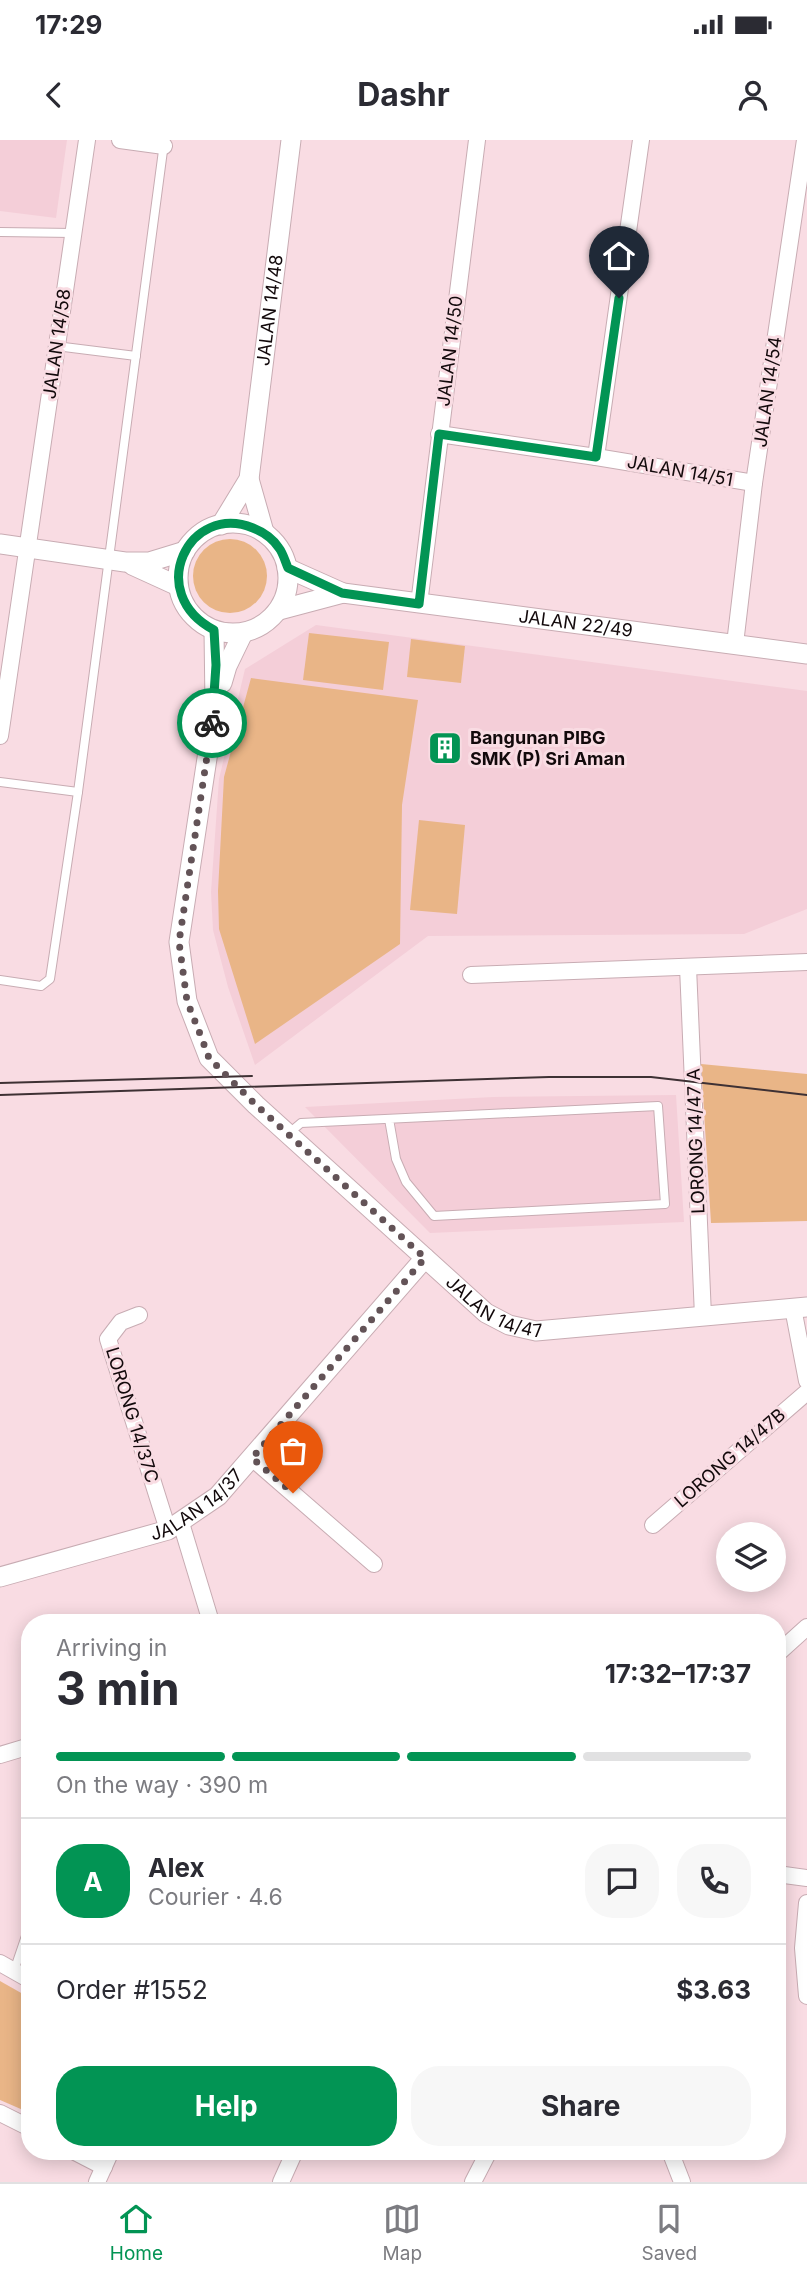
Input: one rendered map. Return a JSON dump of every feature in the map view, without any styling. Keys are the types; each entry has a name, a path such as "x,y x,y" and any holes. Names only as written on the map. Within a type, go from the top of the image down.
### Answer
{"street":[{"name":"JALAN 14/58","path":"0,736 87,140"},
{"path":"120,140 164,143"},
{"name":"JALAN 14/48","path":"264,532 249,479 291,140"},
{"name":"JALAN 14/50","path":"419,604 477,140"},
{"path":"596,457 641,140"},
{"name":"JALAN 14/54","path":"735,644 754,483 804,174 805,140"},
{"name":"JALAN 14/51","path":"439,434 754,483"},
{"name":"JALAN 14/48","path":"220,525 249,479"},
{"path":"243,524 264,532 279,548 288,568 287,590 279,610 263,625 243,632 228,633 201,623 182,600 178,586 179,568 185,551 200,534 220,525 243,524"},
{"path":"0,544 149,562 185,551"},
{"path":"117,560 178,586"},
{"name":"JALAN 22/49","path":"288,568 342,593 807,654"},
{"name":"JALAN 22/49","path":"279,610 342,593"},
{"name":"JALAN 14/47","path":"214,630 215,706"},
{"name":"JALAN 14/47","path":"243,632 226,666 215,706 179,942 187,1001 209,1058 288,1134 486,1313 522,1329 536,1331 800,1307"},
{"path":"471,975 807,962"},
{"name":"LORONG 14/47 A","path":"688,967 703,1316"},
{"name":"JALAN 14/37","path":"0,1577 174,1526 218,1496 425,1258"},
{"path":"800,1307 807,1381"},
{"name":"LORONG 14/37C","path":"139,1315 121,1322 108,1339 174,1526"},
{"name":"LORONG 14/47B","path":"653,1525 807,1392"},
{"path":"252,1458 374,1564"},
{"path":"174,1526 208,1614"},
{"path":"786,1646 807,1627"},
{"path":"0,1755 21,1749"},
{"path":"786,1875 807,1878"},
{"path":"807,1903 803,1948 807,1996"},
{"path":"0,2113 21,2124"},
{"path":"84,2160 101,2175"},
{"path":"281,2182 291,2160"},
{"path":"473,2182 484,2160"},
{"path":"673,2160 682,2182"}],"lane":[{"path":"0,981 41,986 50,979 117,560 136,356 164,143"},
{"path":"0,232 73,233"},
{"path":"57,346 136,356"},
{"path":"0,782 78,792"},
{"path":"288,1134 301,1123 658,1106 665,1204 434,1216 406,1182 396,1159 389,1119"},
{"path":"7,1967 21,1941"}],"shaded area":[{"path":"0,140 67,140 56,218 0,211"},
{"path":"230,539 251,545 261,555 267,576 261,597 251,607 230,613 209,607 199,597 193,576 199,555 209,545"},
{"path":"316,625 807,691 807,909 744,934 428,936 255,1065 228,987 213,930 211,892 219,779 245,669"},
{"path":"309,633 389,642 383,690 303,680"},
{"path":"411,639 465,646 461,683 407,677"},
{"path":"251,678 418,700 402,805 400,944 255,1044 219,929 218,891 224,777"},
{"path":"419,820 465,825 457,914 410,910"},
{"path":"701,1064 807,1074 807,1221 711,1223"},
{"path":"676,1095 684,1222 430,1233 305,1107 493,1097"},
{"path":"0,1981 21,1993 21,2109 0,2100"}],"tram line":[{"path":"0,1083 252,1076"},
{"path":"0,1095 549,1077 651,1077 807,1095"}],"way so far":[{"path":"212,723 179,942 187,1001 209,1058 256,1105 425,1258 252,1458 293,1493"}],"place":[{"name":"Bangunan PIBG SMK (P) Sri Aman","path":"445,748"}],"route":[{"path":"212,723 216,665 214,630 201,623 190,612 182,600 178,586 179,568 185,551 194,539 206,530 220,525 243,524 264,532 279,548 288,568 342,593 419,604 439,434 596,457 619,298"}]}
